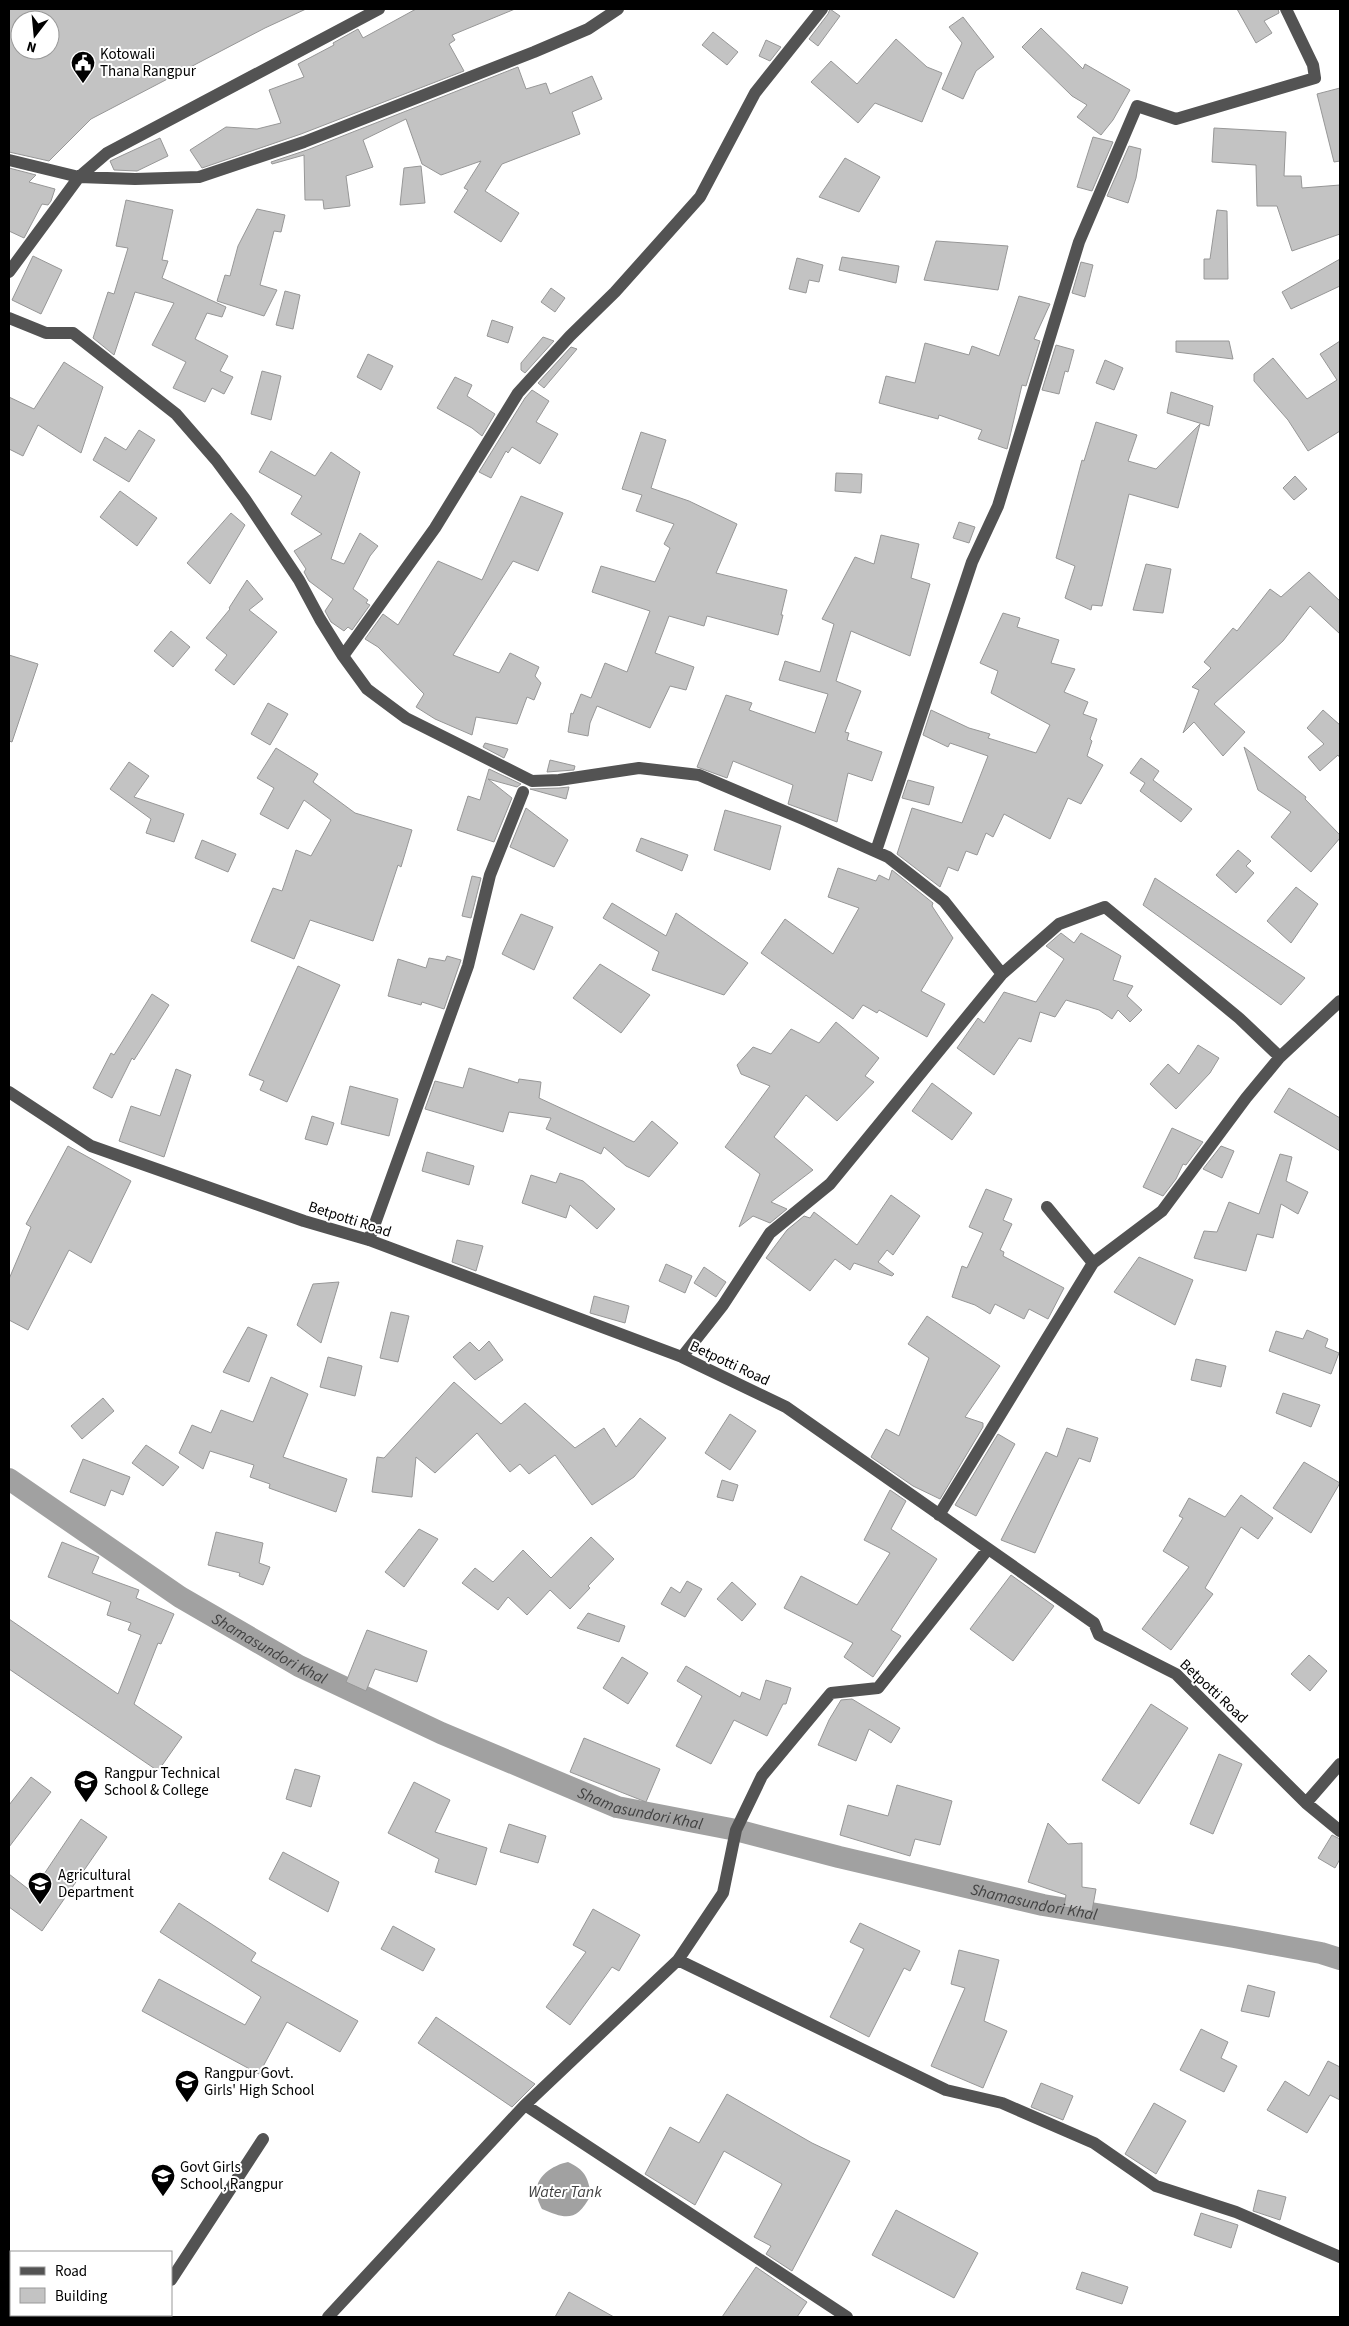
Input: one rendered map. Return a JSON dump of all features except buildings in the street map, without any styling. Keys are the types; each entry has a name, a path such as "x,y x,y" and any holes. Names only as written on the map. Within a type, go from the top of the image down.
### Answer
{"street":[{"path":"9,272 79,177 107,153 379,9"},
{"path":"9,160 79,177 134,179 199,177 304,142 534,52 588,29 618,9"},
{"path":"343,656 435,528 518,393 570,336 615,292 700,197 755,93 822,9"},
{"path":"876,851 972,562 998,506 1079,242 1138,106 1176,119 1315,78 1313,65 1286,9"},
{"path":"9,318 46,333 73,333 176,414 216,460 271,536 343,656 367,688 406,718 532,781 560,780 639,768 699,775 876,851 888,857 944,901 1002,974"},
{"path":"369,1240 468,966 490,875 523,792"},
{"path":"682,1357 723,1305 770,1233 830,1184 1002,974 1059,924 1105,906 1239,1018 1280,1057"},
{"path":"939,1515 1093,1263 1162,1211 1246,1098 1280,1057 1340,1001"},
{"name":"Betpotti Road","path":"9,1092 91,1146 304,1221 369,1240 682,1357 786,1407 1094,1623 1099,1635 1176,1674 1306,1803 1340,1831"},
{"path":"1047,1207 1093,1263"},
{"path":"328,2317 525,2105 678,1960 724,1893 736,1830 762,1776 830,1693 878,1688 988,1549"},
{"path":"1306,1803 1340,1764"},
{"path":"678,1960 946,2090 1002,2103 1094,2143 1156,2186 1236,2212 1340,2257"},
{"path":"525,2105 847,2317"},
{"path":"172,2278 263,2139"}],"water":[{"name":"Water Tank","path":"568,2162 585,2175 589,2183 591,2195 581,2210 571,2216 565,2216 542,2209 537,2188 538,2182 546,2173 556,2166"}],"waterway":[{"name":"Shamasundori Khal","path":"9,1479 180,1597 299,1666 441,1733 617,1807 736,1830 839,1857 1043,1905 1234,1937 1321,1953 1340,1959"}],"place":[{"name":"Kotowali Thana Rangpur","path":"83,84"},
{"name":"Rangpur Technical School & College","path":"86,1803"},
{"name":"Agricultural Department","path":"40,1905"},
{"name":"Rangpur Govt. Girls' High School","path":"187,2103"},
{"name":"Govt Girls School, Rangpur","path":"163,2197"}]}
